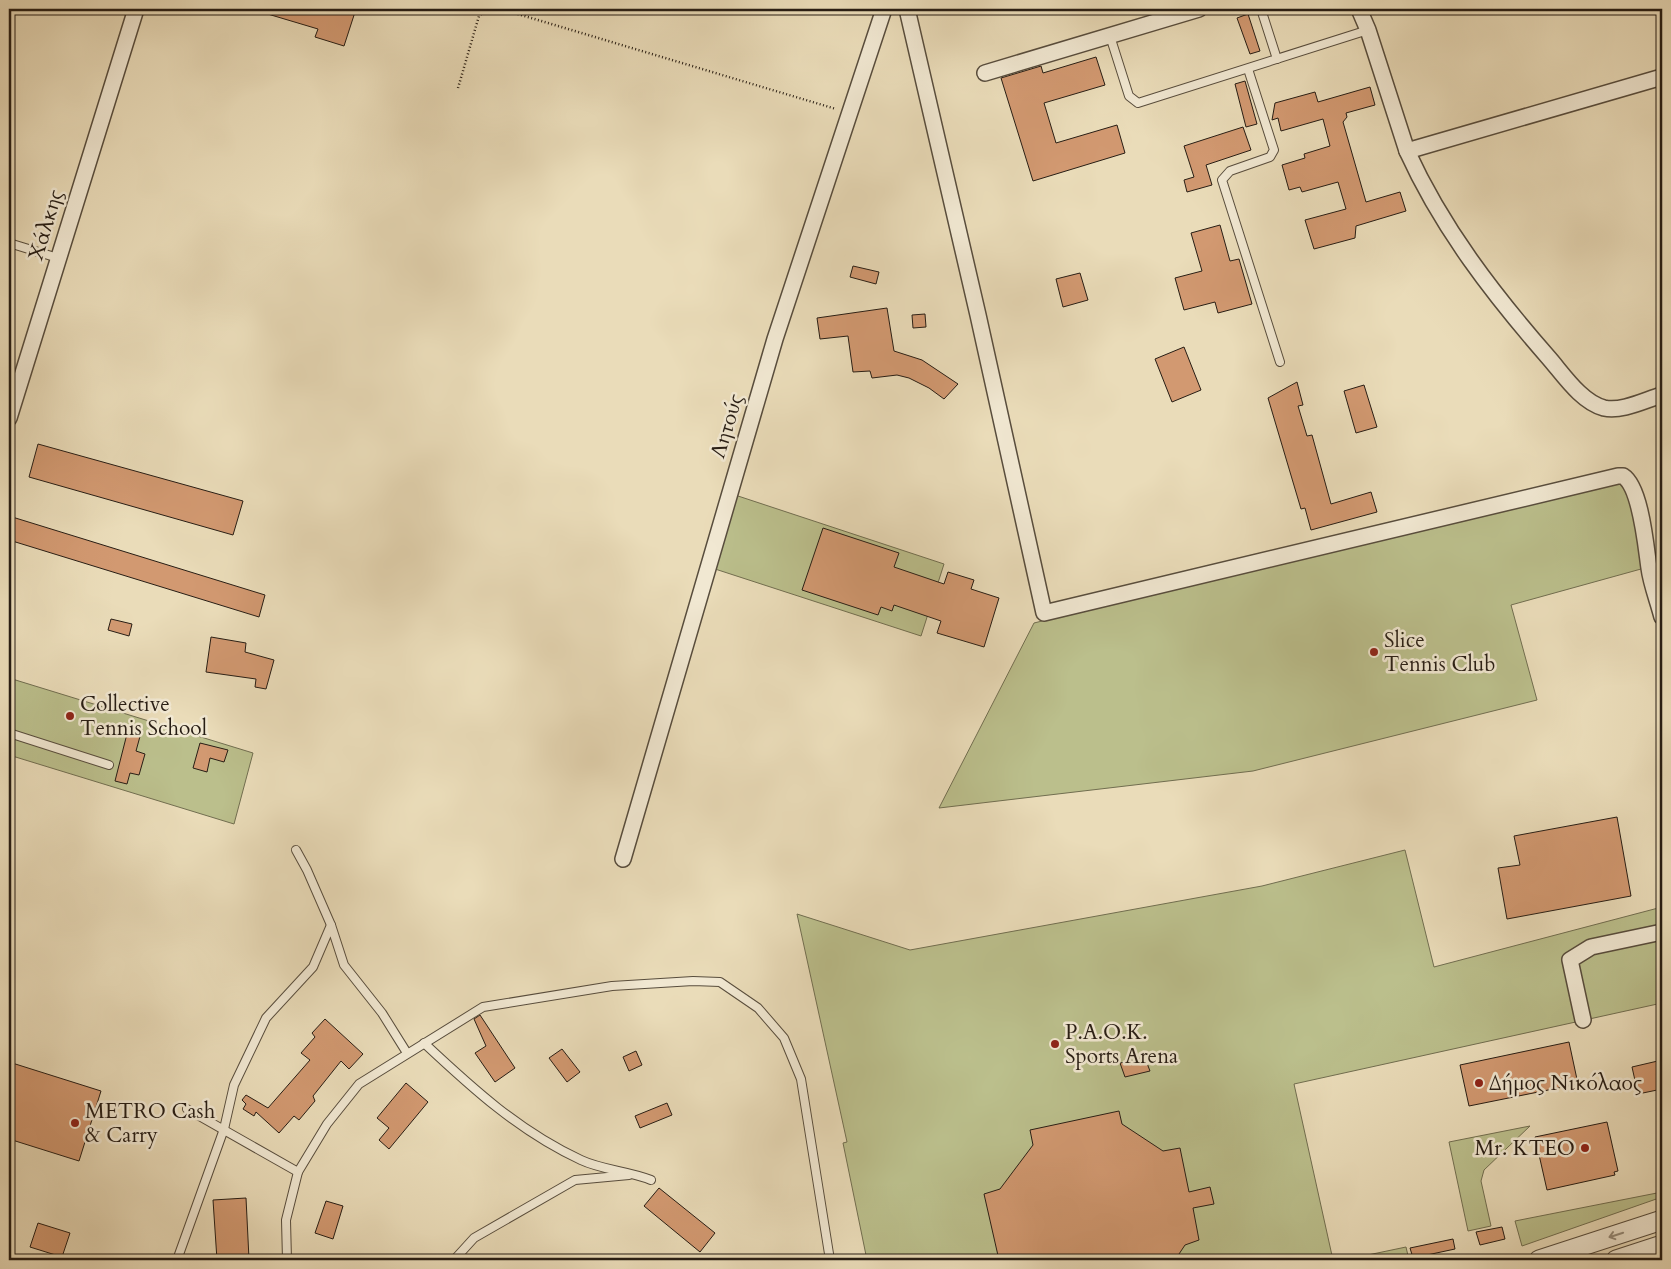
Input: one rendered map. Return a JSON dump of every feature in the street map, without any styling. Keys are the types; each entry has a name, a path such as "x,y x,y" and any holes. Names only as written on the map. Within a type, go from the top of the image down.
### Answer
{"street":[{"name":"Χάλκης","path":"9,418 14,381 58,258 136,9"},
{"name":"Λητούς","path":"623,859 772,348 884,9"},
{"path":"907,9 978,315 1044,613 1623,476 1632,484 1648,550 1649,567 1662,617"},
{"path":"986,73 1199,9"},
{"path":"1359,9 1368,30 1407,151 1420,181 1460,247 1503,304 1571,383 1593,403 1613,409 1662,394"},
{"path":"1407,151 1662,77"},
{"path":"1583,1020 1570,960 1591,947 1662,932"},
{"path":"1539,1260 1662,1220"},
{"path":"1616,1260 1662,1246"}],"lane":[{"path":"1261,9 1278,59"},
{"path":"1110,36 1129,96 1138,103 1368,30"},
{"path":"1248,68 1274,150 1270,157 1230,171 1222,180 1280,362"},
{"path":"9,243 58,258"},
{"path":"9,733 109,766"},
{"path":"296,850 307,870 331,925 344,965 382,1014 406,1053"},
{"path":"177,1260 224,1129 234,1085 266,1018 313,967 331,925"},
{"path":"287,1260 286,1220 298,1172 327,1124 359,1084 406,1053 484,1007 612,986 720,982 758,1008 778,1030 784,1038 801,1079 830,1260"},
{"path":"424,1043 502,1112 544,1141 582,1161 636,1174 651,1180"},
{"path":"187,1109 298,1172"},
{"path":"454,1260 474,1238 575,1180 636,1174"}],"path":[{"path":"458,88 479,16 487,9"},
{"path":"501,9 850,113"}],"green space":[{"name":"Slice Tennis Club","path":"1633,475 1652,545 1645,546 1641,569 1511,605 1537,700 1253,771 939,808 1034,623"},
{"path":"735,495 944,564 921,636 712,568"},
{"name":"Collective Tennis School","path":"9,678 253,753 234,824 9,755"},
{"name":"P.A.O.K. Sports Arena","path":"1405,850 1434,967 1662,907 1662,1003 1294,1084 1333,1260 867,1260 843,1143 847,1142 797,914 910,950 1262,886"},
{"path":"1530,1126 1484,1170 1481,1181 1491,1226 1468,1231 1449,1142"},
{"path":"1662,1192 1662,1197 1522,1246 1515,1221"},
{"path":"1406,1247 1409,1260 1344,1260"}],"building":[{"path":"262,9 356,9 344,46 315,37 318,29 261,12"},
{"path":"1248,14 1260,51 1250,54 1237,18"},
{"path":"1096,57 1105,85 1044,103 1056,143 1117,125 1125,153 1033,181 1001,78 1041,66 1043,73"},
{"path":"1245,81 1257,124 1246,127 1235,84"},
{"path":"1370,87 1375,105 1346,113 1347,117 1343,122 1366,202 1400,192 1406,211 1356,226 1355,238 1314,249 1305,220 1346,209 1338,182 1302,192 1300,187 1289,190 1282,165 1305,158 1304,154 1330,146 1323,119 1281,131 1278,118 1272,120 1275,103 1315,92 1318,102"},
{"path":"1243,127 1251,150 1206,165 1212,185 1187,192 1184,180 1194,177 1184,146"},
{"path":"1220,225 1230,261 1239,259 1252,304 1218,313 1215,302 1184,310 1175,278 1202,271 1191,233"},
{"path":"853,266 879,272 876,284 850,277"},
{"path":"1080,273 1088,300 1063,307 1056,279"},
{"path":"887,308 894,351 922,360 958,384 944,399 929,388 909,378 897,375 872,378 870,371 853,372 848,336 820,339 817,318"},
{"path":"925,314 926,327 913,328 912,315"},
{"path":"1184,347 1201,390 1172,402 1155,359"},
{"path":"1297,382 1303,405 1298,406 1307,436 1312,435 1331,504 1371,492 1377,512 1311,530 1305,508 1301,509 1268,398"},
{"path":"1364,385 1377,427 1356,433 1344,391"},
{"path":"38,444 243,501 233,535 29,477"},
{"path":"9,516 265,595 259,617 9,540"},
{"path":"823,528 899,553 894,567 944,584 948,572 974,580 971,589 999,598 984,647 937,633 941,621 894,605 892,611 881,607 878,615 802,590"},
{"path":"111,619 132,624 129,636 108,630"},
{"path":"211,637 246,643 245,652 274,660 266,689 255,687 256,679 206,672"},
{"path":"129,726 142,729 136,751 145,754 139,775 130,773 127,784 115,781"},
{"path":"200,743 228,750 224,762 210,758 207,772 193,768"},
{"path":"1617,817 1631,896 1507,919 1498,868 1520,865 1514,836"},
{"path":"480,1015 515,1068 495,1082 475,1053 486,1046 474,1019"},
{"path":"325,1019 363,1054 349,1069 341,1061 313,1096 315,1101 299,1120 294,1116 279,1133 256,1112 254,1116 243,1109 246,1104 242,1100 246,1095 268,1108 310,1060 301,1053 315,1037 312,1033"},
{"path":"1569,1042 1578,1084 1469,1106 1460,1065"},
{"path":"562,1049 580,1072 567,1082 549,1058"},
{"path":"636,1051 642,1065 629,1071 623,1057"},
{"path":"1145,1058 1150,1071 1125,1077 1120,1063"},
{"path":"1662,1060 1662,1089 1638,1094 1632,1067"},
{"path":"9,1062 101,1091 79,1161 9,1139"},
{"path":"406,1083 428,1102 389,1149 379,1140 389,1128 377,1118"},
{"path":"667,1103 672,1115 640,1128 635,1116"},
{"path":"1119,1111 1122,1124 1163,1151 1180,1148 1189,1192 1210,1187 1214,1204 1193,1208 1199,1240 1185,1245 1175,1260 999,1260 984,1194 1000,1189 1033,1145 1030,1130"},
{"path":"1607,1122 1618,1171 1614,1172 1615,1175 1547,1190 1535,1137"},
{"path":"659,1188 715,1233 700,1252 644,1206"},
{"path":"246,1198 249,1259 217,1260 213,1200"},
{"path":"326,1201 343,1206 333,1239 315,1233"},
{"path":"38,1223 70,1233 62,1257 30,1247"},
{"path":"1502,1227 1505,1239 1480,1245 1476,1232"},
{"path":"1453,1239 1455,1249 1413,1258 1410,1248"}],"place":[{"name":"Slice Tennis Club","path":"1374,652"},
{"name":"Collective Tennis School","path":"70,716"},
{"name":"P.A.O.K. Sports Arena","path":"1055,1044"},
{"name":"Δήμος Νικόλαος","path":"1479,1083"},
{"name":"METRO Cash & Carry","path":"75,1123"},
{"name":"Mr. KTEO","path":"1585,1148"}]}
